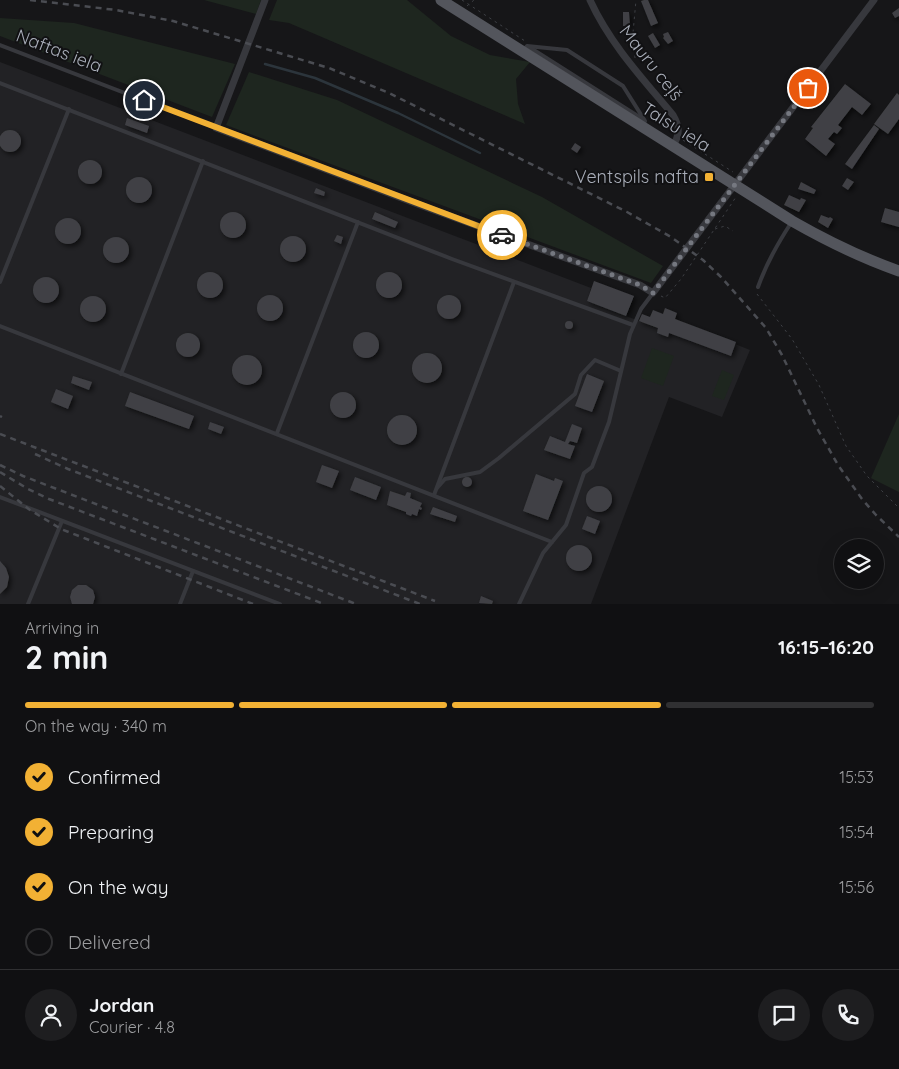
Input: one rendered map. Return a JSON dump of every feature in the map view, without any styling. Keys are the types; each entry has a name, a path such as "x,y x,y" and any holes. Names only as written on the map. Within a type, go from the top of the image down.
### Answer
{"main road":[{"name":"Talsu iela","path":"441,0 525,49 644,124 736,191 828,241 871,261 899,271"}],"street":[{"path":"216,128 265,0"},
{"name":"Mauru ceļš","path":"590,0 599,20 622,54 673,115 679,125 678,137 673,146"},
{"path":"653,293 736,191 874,0"},
{"name":"Naftas iela","path":"216,128 640,285 653,293"}],"lane":[{"name":"Naftas iela","path":"0,45 216,128"},
{"path":"525,49 567,50 623,86 644,124"},
{"path":"0,83 514,282 633,325"},
{"path":"0,282 68,109"},
{"path":"121,374 204,161"},
{"path":"758,287 780,238 792,221"},
{"path":"277,434 358,222"},
{"path":"434,495 514,282"},
{"path":"519,604 544,553 566,525 584,473 592,467 609,422 633,325 653,293"},
{"path":"0,326 552,542"},
{"path":"436,488 445,479 480,472 499,458 575,394 581,375 595,360 621,371"},
{"path":"0,497 280,604"},
{"path":"28,604 62,521"},
{"path":"180,604 192,570"}],"path":[{"path":"634,68 636,54 633,33 636,0"},
{"path":"653,293 665,298 714,230 736,191"},
{"path":"714,230 725,226 733,231"},
{"path":"758,287 756,292 792,339 818,385 846,446 867,476 899,508"}],"shaded area":[{"path":"204,0 261,0 256,14"},
{"path":"277,0 407,0 451,36 490,55 530,62 516,79 518,104 525,124 289,23 269,20"},
{"path":"0,18 74,23 235,64 212,117 0,36"},
{"path":"0,62 591,288 587,301 639,321 735,344 750,350 722,417 669,397 591,604 0,604"},
{"path":"249,72 337,100 542,197 663,266 651,283 226,125"},
{"path":"652,348 674,356 663,386 641,378"},
{"path":"722,370 734,375 724,400 712,396"},
{"path":"899,414 899,492 871,478"}],"building":[{"path":"648,0 658,23 651,26 641,1"},
{"path":"899,8 899,16 895,18 892,13"},
{"path":"623,12 629,12 630,26 623,26"},
{"path":"668,32 673,41 668,44 663,38 663,34"},
{"path":"653,33 660,45 655,48 648,36"},
{"path":"845,84 871,104 862,115 852,107 838,125 842,128 837,134 834,132 828,139 835,144 826,156 805,139 813,128 811,127"},
{"path":"897,93 899,95 899,119 888,134 874,124"},
{"path":"127,118 149,126 147,133 125,125"},
{"path":"874,125 879,129 852,169 845,164"},
{"path":"10,130 18,133 21,141 18,149 10,152 2,149 -1,141 2,133"},
{"path":"575,143 581,147 577,153 571,149"},
{"path":"90,160 98,164 102,172 98,180 90,184 82,180 78,172 82,164"},
{"path":"139,177 148,181 152,190 148,199 139,203 130,199 126,190 130,181"},
{"path":"847,178 854,182 848,190 842,186"},
{"path":"801,182 816,190 814,194 798,189"},
{"path":"316,188 325,192 324,196 314,193"},
{"path":"789,195 800,200 801,198 806,200 799,212 784,205"},
{"path":"885,208 899,212 899,227 881,222"},
{"path":"233,212 242,216 246,225 242,234 233,238 224,234 220,225 224,216"},
{"path":"375,212 398,222 395,228 372,219"},
{"path":"821,215 833,219 828,228 818,222"},
{"path":"68,218 77,222 81,231 77,240 68,244 59,240 55,231 59,222"},
{"path":"337,235 343,237 341,244 334,241"},
{"path":"293,236 302,240 306,249 302,258 293,262 284,258 280,249 284,240"},
{"path":"116,237 125,241 129,250 125,259 116,263 107,259 103,250 107,241"},
{"path":"210,272 219,276 223,285 219,294 210,298 201,294 197,285 201,276"},
{"path":"389,272 398,276 402,285 398,294 389,298 380,294 376,285 380,276"},
{"path":"46,277 55,281 59,290 55,299 46,303 37,299 33,290 37,281"},
{"path":"594,281 634,296 626,316 587,301"},
{"path":"270,295 279,299 283,308 279,317 270,321 261,317 257,308 261,299"},
{"path":"449,295 454,296 460,302 460,312 454,318 449,319 444,318 438,312 437,307 438,302 444,296"},
{"path":"93,296 102,300 106,309 102,318 93,322 84,318 80,309 84,300"},
{"path":"665,308 677,313 675,319 736,342 731,356 669,333 668,337 657,333 658,328 639,321 642,314 650,317 653,310 663,314"},
{"path":"569,321 573,325 569,329 565,325"},
{"path":"366,332 375,336 379,345 375,354 366,358 357,354 353,345 357,336"},
{"path":"188,333 197,336 200,345 197,354 188,357 179,354 176,345 179,336"},
{"path":"427,353 433,354 441,362 441,374 433,382 427,383 421,382 413,374 412,368 413,362 421,354"},
{"path":"247,355 253,356 261,364 261,376 253,384 247,385 241,384 233,376 232,370 233,364 241,356"},
{"path":"587,374 604,381 592,412 575,406"},
{"path":"73,376 92,382 89,390 71,383"},
{"path":"56,389 73,396 68,409 51,402"},
{"path":"130,392 194,416 189,429 125,406"},
{"path":"343,392 352,396 356,405 352,414 343,418 334,414 330,405 334,396"},
{"path":"402,415 408,416 416,424 416,436 408,444 402,445 396,444 388,436 387,430 388,424 396,416"},
{"path":"210,422 224,427 221,434 208,429"},
{"path":"572,424 582,428 577,443 570,441 568,444 575,446 570,459 544,450 550,436 565,442"},
{"path":"322,465 339,471 332,488 316,482"},
{"path":"536,474 554,481 555,478 563,481 548,520 523,511"},
{"path":"355,477 381,487 376,500 350,490"},
{"path":"467,477 472,482 467,487 462,482"},
{"path":"599,486 608,490 612,499 608,508 599,512 590,508 586,499 590,490"},
{"path":"390,491 405,496 407,492 411,493 410,498 422,503 420,507 422,508 421,510 419,509 417,516 412,514 411,516 406,514 406,512 387,505"},
{"path":"433,507 457,516 455,522 430,514"},
{"path":"587,516 600,521 595,534 582,529"},
{"path":"579,545 588,549 592,558 588,567 579,571 570,567 566,558 570,549"},
{"path":"0,561 6,568 9,577 7,587 0,594"},
{"path":"78,585 86,585 93,590 95,597 93,604 72,604 70,597 72,590"},
{"path":"481,596 493,601 492,604 479,603"}],"waterway":[{"path":"265,64 315,78 398,113 480,153"}],"railway":[{"path":"30,0 116,10 173,21 329,68 389,93 627,212 671,237 703,260 721,277 766,328 782,355 817,428 838,465 862,499 899,537"},
{"path":"0,434 435,601"},
{"path":"35,454 68,469 420,604"},
{"path":"0,465 23,476 356,604"},
{"path":"0,472 49,499 324,604"},
{"path":"0,486 30,510 61,529 253,604"}],"way so far":[{"path":"502,235 640,285 653,293 808,88"}],"place":[{"name":"Ventspils nafta","path":"709,177"}],"route":[{"path":"144,100 502,235"}]}
